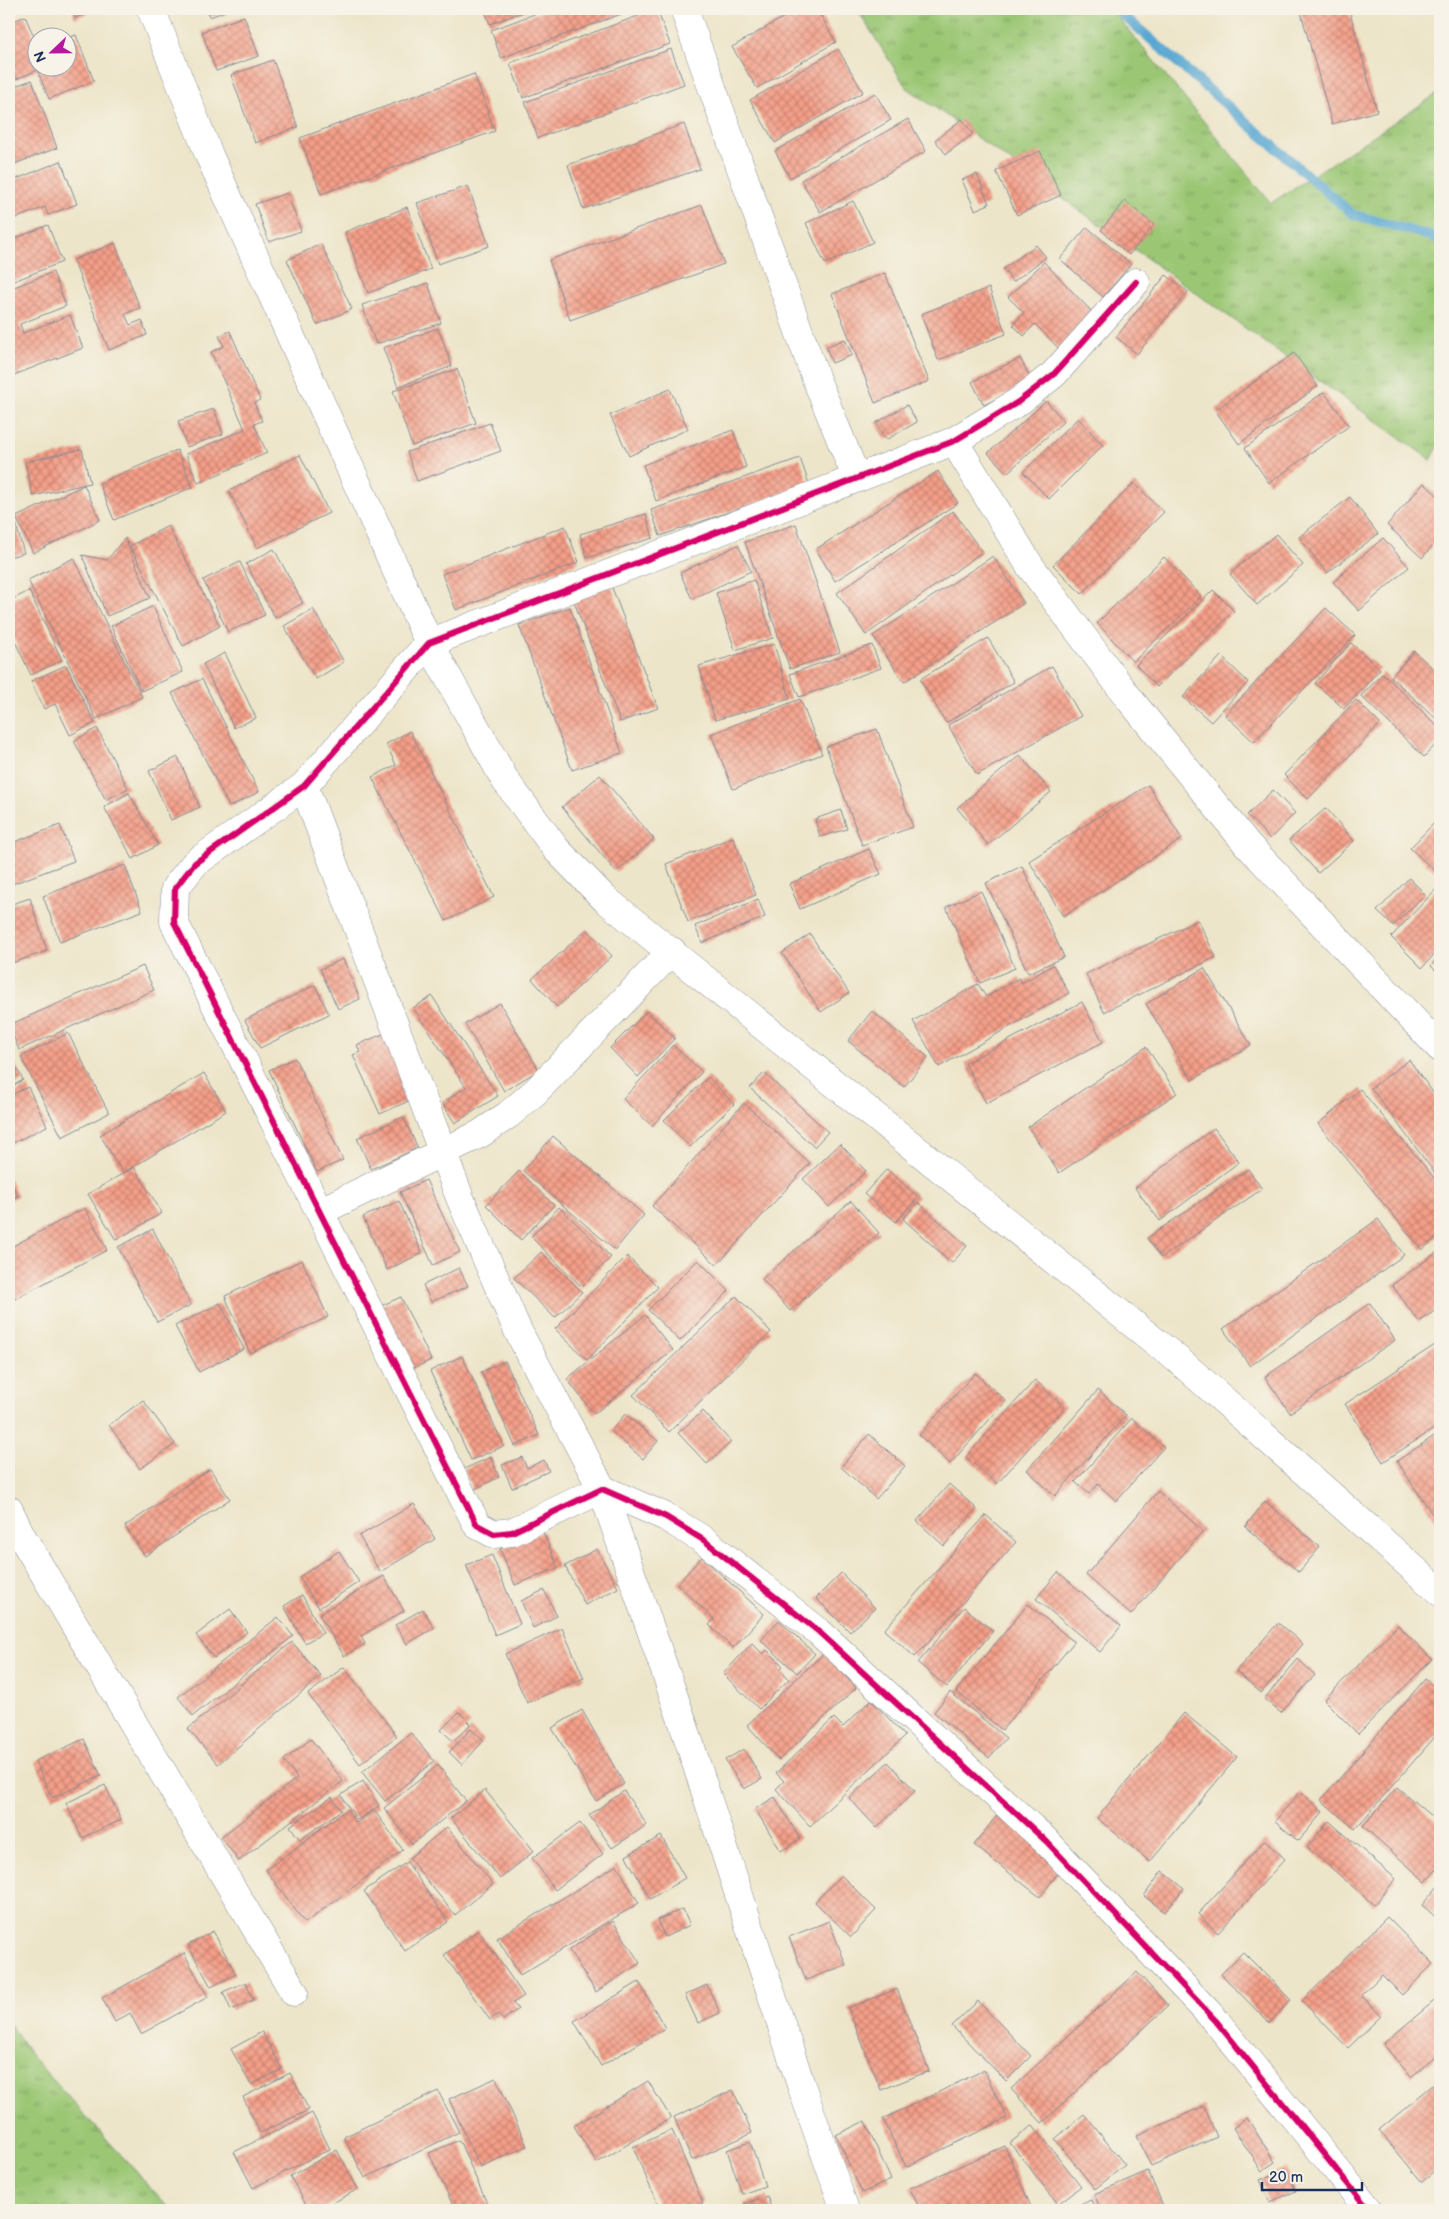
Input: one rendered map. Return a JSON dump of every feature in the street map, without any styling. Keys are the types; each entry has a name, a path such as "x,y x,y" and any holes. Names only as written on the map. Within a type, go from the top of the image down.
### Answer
{"street":[{"path":"151,9 209,155 429,643 505,780 556,849 605,898 1183,1364 1440,1592"},
{"path":"684,9 816,379 856,477"},
{"path":"1136,282 1054,374 1018,402 954,441 856,477 429,643 304,786 195,863 175,888 174,922 321,1211 477,1525 494,1534 512,1532 602,1489 666,1517 705,1541 819,1632 1046,1841 1216,2021 1369,2210"},
{"path":"954,441 1030,566 1137,708 1247,844 1440,1048"},
{"path":"304,786 442,1153 518,1331 602,1489 682,1720 798,2076 845,2210"},
{"path":"321,1211 480,1134 508,1115 535,1092 672,951"},
{"path":"9,1510 31,1552 294,1992"}],"green space":[{"path":"857,9 1111,9 1271,203 1440,92 1440,443 1431,460 906,87"},
{"path":"9,2022 33,2058 171,2210 9,2210"}],"building":[{"path":"72,9 87,9 89,13 75,18"},
{"path":"207,9 231,9 210,17"},
{"path":"484,9 531,9 490,24"},
{"path":"548,9 635,9 501,58 491,30"},
{"path":"657,9 670,44 523,98 510,63"},
{"path":"798,9 817,9 836,42 757,88 732,47"},
{"path":"1300,9 1349,9 1377,111 1332,124"},
{"path":"25,16 30,28 28,28 28,74 9,82 9,23"},
{"path":"244,16 259,56 216,71 202,32"},
{"path":"78,40 94,81 49,99 40,78 78,78"},
{"path":"671,49 684,84 538,138 525,102"},
{"path":"838,49 863,92 775,143 750,100"},
{"path":"273,60 298,127 255,143 231,75"},
{"path":"474,74 495,131 321,194 300,138"},
{"path":"32,80 57,148 9,166 9,88"},
{"path":"875,93 891,120 790,178 775,151"},
{"path":"908,119 926,151 820,212 801,180"},
{"path":"962,119 973,134 946,154 935,140"},
{"path":"684,124 700,169 583,209 568,165"},
{"path":"1040,151 1061,195 1017,215 996,171"},
{"path":"61,161 77,204 48,215 45,207 9,221 9,182"},
{"path":"977,174 989,204 975,210 962,180"},
{"path":"468,186 489,246 438,264 417,203"},
{"path":"287,193 301,231 269,242 255,204"},
{"path":"853,201 873,242 825,264 806,223"},
{"path":"1125,201 1154,225 1129,255 1101,230"},
{"path":"702,205 724,264 570,320 549,260"},
{"path":"407,207 431,269 368,293 345,232"},
{"path":"48,225 62,262 9,283 9,241"},
{"path":"1087,227 1131,264 1103,297 1060,259"},
{"path":"115,243 140,308 125,314 130,325 142,320 147,335 109,350 73,260"},
{"path":"321,244 352,309 317,325 287,260"},
{"path":"1036,245 1046,257 1013,282 1003,269"},
{"path":"1044,262 1097,317 1062,352 1035,324 1024,336 1013,325 1024,313 1008,297"},
{"path":"53,272 66,306 20,324 23,333 70,315 83,348 9,377 9,289"},
{"path":"885,273 929,381 875,403 832,294"},
{"path":"1166,275 1188,292 1137,354 1116,337"},
{"path":"428,283 441,323 376,344 362,305"},
{"path":"989,288 1006,334 938,360 921,314"},
{"path":"438,328 452,366 398,387 383,348"},
{"path":"230,331 260,400 254,403 262,421 254,424 267,453 198,483 186,454 245,429 211,352 224,346 219,336"},
{"path":"845,339 852,355 832,363 826,347"},
{"path":"1294,353 1318,386 1239,444 1215,410"},
{"path":"1020,358 1032,381 984,405 972,382"},
{"path":"457,369 476,423 412,446 393,391"},
{"path":"670,389 688,429 629,456 610,415"},
{"path":"1324,392 1349,426 1269,483 1245,448"},
{"path":"1046,401 1064,421 1007,473 988,453"},
{"path":"907,405 917,422 886,440 876,423"},
{"path":"214,409 223,434 187,447 178,421"},
{"path":"1078,418 1103,445 1049,499 1023,472"},
{"path":"490,423 501,451 417,481 407,452"},
{"path":"733,430 746,467 656,501 643,465"},
{"path":"82,449 90,483 33,496 25,462"},
{"path":"177,450 193,487 114,520 99,483"},
{"path":"300,455 329,513 257,548 229,491"},
{"path":"800,458 809,484 660,536 651,510"},
{"path":"938,471 958,503 835,581 816,549"},
{"path":"1134,483 1164,512 1082,594 1053,565"},
{"path":"1424,483 1440,498 1440,537 1422,558 1387,525"},
{"path":"84,485 100,520 33,553 16,517"},
{"path":"1350,497 1378,534 1327,573 1299,537"},
{"path":"9,511 12,511 24,553 9,557"},
{"path":"953,511 982,552 866,635 837,593"},
{"path":"646,514 653,538 587,558 580,534"},
{"path":"796,524 840,652 790,669 745,542"},
{"path":"168,526 220,626 183,646 130,546"},
{"path":"565,526 579,562 456,610 442,574"},
{"path":"1276,534 1303,565 1257,605 1230,574"},
{"path":"125,538 150,598 107,616 82,555 107,560"},
{"path":"1383,538 1409,567 1359,611 1333,582"},
{"path":"738,545 751,571 692,599 680,573"},
{"path":"274,549 303,603 275,618 246,564"},
{"path":"993,556 1024,603 904,682 873,636"},
{"path":"1164,557 1201,596 1133,662 1097,623"},
{"path":"74,558 142,697 96,719 28,580"},
{"path":"240,562 265,615 228,632 203,580"},
{"path":"754,580 773,638 735,650 716,593"},
{"path":"611,585 658,708 620,722 573,599"},
{"path":"1213,590 1234,611 1157,687 1136,665"},
{"path":"29,591 62,660 31,675 9,629 9,601"},
{"path":"153,606 183,672 141,691 111,626"},
{"path":"570,607 622,753 572,770 519,625"},
{"path":"1326,608 1355,635 1254,742 1225,715"},
{"path":"313,609 344,662 316,679 284,626"},
{"path":"988,638 1014,682 946,723 920,679"},
{"path":"1351,643 1380,669 1344,709 1315,683"},
{"path":"774,644 790,699 715,720 699,666"},
{"path":"872,645 881,668 799,697 790,674"},
{"path":"1414,651 1440,675 1440,722 1391,677"},
{"path":"225,653 256,718 234,728 203,664"},
{"path":"1221,656 1248,682 1211,722 1183,697"},
{"path":"66,665 95,723 70,735 55,704 44,709 31,681"},
{"path":"1052,666 1081,716 977,775 948,725"},
{"path":"1383,673 1440,729 1440,740 1424,757 1361,696"},
{"path":"202,679 259,792 229,807 172,693"},
{"path":"800,699 822,754 733,789 711,734"},
{"path":"1356,700 1380,724 1308,799 1284,775"},
{"path":"97,728 128,788 106,800 74,741"},
{"path":"877,729 913,827 862,845 826,747"},
{"path":"410,731 494,897 446,921 372,777 396,765 386,744"},
{"path":"1020,755 1051,792 988,845 957,808"},
{"path":"178,757 200,807 171,820 149,771"},
{"path":"600,775 654,839 616,872 562,807"},
{"path":"1148,785 1182,839 1063,916 1029,861"},
{"path":"1273,790 1295,813 1270,839 1247,815"},
{"path":"129,793 158,845 133,859 104,807"},
{"path":"1326,808 1354,841 1318,873 1289,840"},
{"path":"841,810 847,829 820,837 815,819"},
{"path":"1440,817 1440,876 1410,848"},
{"path":"60,825 74,861 12,884 9,874 9,844"},
{"path":"733,837 756,895 688,922 666,864"},
{"path":"869,849 881,874 800,909 789,884"},
{"path":"125,865 142,911 60,942 43,896"},
{"path":"1022,866 1064,957 1028,973 986,883"},
{"path":"1409,878 1425,894 1393,926 1377,911"},
{"path":"1440,885 1440,948 1422,968 1391,937"},
{"path":"981,891 1015,968 980,983 946,907"},
{"path":"30,898 47,951 9,964 9,905"},
{"path":"758,899 765,917 702,943 695,926"},
{"path":"1198,920 1216,957 1104,1012 1086,974"},
{"path":"587,929 612,956 557,1007 532,979"},
{"path":"810,934 849,993 821,1012 782,953"},
{"path":"1440,956 1440,975 1431,966"},
{"path":"343,959 360,999 338,1009 320,969"},
{"path":"1053,965 1069,993 939,1067 913,1021 978,984 986,997 1019,978 1022,983"},
{"path":"143,966 154,990 19,1050 9,1025"},
{"path":"1204,968 1251,1045 1192,1080 1146,1004"},
{"path":"315,985 329,1014 260,1048 245,1020"},
{"path":"432,996 498,1096 455,1123 442,1103 466,1087 413,1008"},
{"path":"1082,1002 1103,1042 986,1103 965,1063"},
{"path":"500,1003 539,1070 504,1091 465,1024"},
{"path":"647,1011 675,1038 638,1077 610,1048"},
{"path":"872,1011 928,1057 904,1087 848,1041"},
{"path":"68,1033 109,1113 62,1137 21,1057"},
{"path":"383,1034 413,1099 380,1114 353,1055 360,1052 357,1045"},
{"path":"673,1045 702,1072 652,1126 623,1099"},
{"path":"1146,1047 1177,1093 1059,1173 1028,1127"},
{"path":"9,1052 23,1080 9,1088"},
{"path":"295,1058 343,1160 317,1172 269,1070"},
{"path":"1409,1060 1440,1102 1440,1180 1371,1088"},
{"path":"204,1073 226,1111 123,1173 100,1135"},
{"path":"764,1073 828,1132 814,1147 750,1088"},
{"path":"708,1077 734,1104 690,1147 664,1120"},
{"path":"28,1087 47,1126 9,1145 9,1096"},
{"path":"1360,1089 1440,1185 1440,1234 1422,1250 1318,1124"},
{"path":"744,1103 810,1163 717,1265 652,1206"},
{"path":"403,1117 418,1148 371,1169 357,1138"},
{"path":"1214,1128 1239,1162 1160,1221 1135,1188"},
{"path":"553,1136 644,1215 615,1250 523,1171"},
{"path":"840,1144 866,1171 829,1207 803,1179"},
{"path":"134,1167 162,1213 116,1240 88,1194"},
{"path":"887,1169 918,1197 896,1222 864,1194"},
{"path":"1248,1169 1262,1189 1161,1258 1147,1238"},
{"path":"519,1171 554,1205 521,1240 486,1205"},
{"path":"9,1178 18,1196 9,1200"},
{"path":"426,1180 460,1252 433,1265 400,1192"},
{"path":"399,1201 422,1253 387,1270 363,1217"},
{"path":"851,1201 879,1233 790,1311 762,1279"},
{"path":"918,1202 967,1246 952,1263 903,1219"},
{"path":"559,1207 611,1257 582,1287 531,1237"},
{"path":"85,1208 107,1250 9,1302 9,1248"},
{"path":"1378,1219 1404,1255 1250,1366 1223,1329"},
{"path":"153,1229 191,1305 157,1322 118,1247"},
{"path":"1440,1250 1440,1307 1419,1322 1392,1285"},
{"path":"541,1252 582,1292 555,1318 514,1278"},
{"path":"627,1256 658,1287 587,1360 555,1329"},
{"path":"302,1260 328,1317 250,1353 225,1296"},
{"path":"698,1260 729,1291 680,1341 648,1310"},
{"path":"459,1268 468,1286 431,1302 423,1285"},
{"path":"736,1296 771,1332 669,1432 633,1395"},
{"path":"401,1297 431,1360 406,1372 376,1308"},
{"path":"220,1303 244,1349 199,1372 175,1326"},
{"path":"1370,1303 1395,1340 1290,1413 1265,1377"},
{"path":"645,1315 673,1350 594,1414 567,1379"},
{"path":"1438,1343 1440,1347 1440,1425 1383,1462 1345,1404"},
{"path":"462,1356 504,1446 471,1460 430,1371"},
{"path":"505,1361 539,1435 515,1446 481,1372"},
{"path":"975,1373 1006,1401 950,1464 919,1435"},
{"path":"1035,1380 1065,1407 997,1484 966,1457"},
{"path":"1098,1390 1126,1415 1055,1496 1027,1470"},
{"path":"143,1400 175,1444 140,1469 109,1425"},
{"path":"703,1411 731,1442 707,1464 678,1433"},
{"path":"625,1414 658,1441 643,1459 611,1431"},
{"path":"1132,1418 1164,1447 1116,1501 1098,1484 1089,1494 1075,1482"},
{"path":"1440,1432 1440,1526 1397,1461"},
{"path":"869,1434 905,1466 876,1499 841,1467"},
{"path":"491,1457 499,1477 473,1490 464,1469"},
{"path":"522,1457 527,1468 544,1460 549,1471 512,1488 502,1465"},
{"path":"210,1469 230,1499 145,1556 125,1526"},
{"path":"949,1484 977,1509 944,1546 917,1521"},
{"path":"1158,1491 1203,1531 1131,1615 1086,1575"},
{"path":"1265,1501 1320,1547 1299,1572 1245,1527"},
{"path":"414,1504 435,1539 380,1572 359,1536"},
{"path":"986,1515 1016,1542 915,1657 884,1630"},
{"path":"543,1532 558,1568 515,1585 500,1549"},
{"path":"597,1549 618,1588 585,1605 565,1566"},
{"path":"339,1551 359,1582 319,1608 299,1577"},
{"path":"492,1555 520,1624 495,1635 466,1565"},
{"path":"702,1557 764,1614 733,1648 709,1625 714,1619 677,1584"},
{"path":"1058,1572 1121,1626 1100,1652 1036,1599"},
{"path":"841,1573 875,1608 850,1632 816,1598"},
{"path":"384,1576 404,1611 361,1636 365,1644 344,1656 319,1614"},
{"path":"544,1590 557,1616 533,1628 521,1601"},
{"path":"302,1595 323,1633 305,1643 284,1606"},
{"path":"1028,1604 1074,1642 1002,1730 956,1691"},
{"path":"964,1607 993,1631 947,1687 918,1663"},
{"path":"230,1609 247,1632 214,1658 196,1635"},
{"path":"423,1609 434,1628 407,1644 395,1625"},
{"path":"278,1617 293,1636 193,1716 178,1697"},
{"path":"779,1620 815,1654 797,1673 761,1640"},
{"path":"1278,1623 1303,1644 1261,1693 1236,1671"},
{"path":"1398,1625 1432,1659 1358,1734 1324,1700"},
{"path":"562,1628 584,1678 527,1703 505,1654"},
{"path":"292,1642 321,1676 218,1764 188,1729"},
{"path":"752,1643 763,1654 767,1650 783,1666 780,1669 789,1679 759,1709 723,1674"},
{"path":"824,1653 856,1688 779,1760 747,1725"},
{"path":"1298,1659 1315,1675 1281,1713 1264,1699"},
{"path":"344,1667 397,1736 360,1764 308,1694"},
{"path":"1425,1679 1440,1692 1440,1731 1355,1829 1321,1800"},
{"path":"950,1692 1006,1738 989,1758 934,1712"},
{"path":"871,1700 905,1736 810,1826 776,1789 784,1781 776,1773 834,1718 843,1727"},
{"path":"582,1710 624,1784 596,1801 552,1728"},
{"path":"459,1712 471,1724 453,1741 441,1730"},
{"path":"1184,1713 1237,1757 1150,1862 1097,1818"},
{"path":"471,1729 484,1740 462,1765 449,1752"},
{"path":"411,1733 434,1761 385,1801 362,1772"},
{"path":"84,1739 101,1776 52,1798 35,1761"},
{"path":"311,1739 343,1781 239,1861 221,1837 297,1778 284,1760"},
{"path":"744,1749 762,1779 744,1789 725,1760"},
{"path":"888,1762 915,1791 877,1828 849,1798"},
{"path":"438,1765 466,1801 412,1844 384,1808"},
{"path":"363,1781 379,1806 357,1820 341,1795"},
{"path":"105,1785 121,1820 82,1838 66,1803"},
{"path":"1397,1787 1440,1824 1440,1865 1426,1882 1363,1826"},
{"path":"485,1790 534,1851 500,1879 451,1818"},
{"path":"624,1791 647,1825 612,1848 589,1815"},
{"path":"1300,1792 1323,1812 1298,1841 1275,1821"},
{"path":"332,1797 341,1810 300,1840 290,1826"},
{"path":"775,1797 800,1839 781,1851 755,1809"},
{"path":"347,1809 356,1823 374,1810 403,1850 305,1923 266,1870"},
{"path":"998,1814 1064,1865 1040,1897 974,1845"},
{"path":"1329,1821 1396,1879 1374,1905 1307,1847"},
{"path":"580,1823 603,1854 555,1890 532,1858"},
{"path":"447,1827 493,1884 455,1915 409,1858"},
{"path":"661,1836 685,1878 650,1899 626,1856"},
{"path":"1265,1840 1285,1859 1218,1933 1198,1914"},
{"path":"407,1862 448,1922 405,1951 364,1891"},
{"path":"617,1865 639,1903 520,1975 497,1938"},
{"path":"1162,1871 1184,1888 1165,1912 1144,1896"},
{"path":"841,1875 876,1910 851,1937 815,1902"},
{"path":"1440,1884 1440,1921 1422,1905"},
{"path":"683,1909 690,1925 665,1937 657,1920"},
{"path":"1387,1917 1433,1964 1402,1995 1382,1975 1361,1995 1381,2016 1348,2048 1302,2001"},
{"path":"613,1921 640,1963 596,1992 569,1950"},
{"path":"829,1921 846,1965 806,1980 789,1937"},
{"path":"478,1930 524,1996 513,2003 518,2009 503,2020 498,2014 490,2020 444,1955"},
{"path":"213,1931 236,1974 211,1987 188,1945"},
{"path":"1243,1952 1291,2000 1269,2023 1221,1974"},
{"path":"184,1953 208,1997 141,2034 130,2013 115,2022 102,1998"},
{"path":"1137,1972 1168,2006 1042,2123 1011,2089"},
{"path":"246,1982 253,2000 231,2010 223,1992"},
{"path":"639,1982 665,2028 601,2066 574,2021"},
{"path":"707,1985 720,2013 698,2023 685,1995"},
{"path":"897,1989 929,2071 881,2090 848,2008"},
{"path":"1440,1996 1440,2053 1411,2077 1383,2044"},
{"path":"978,2001 1031,2056 1006,2081 952,2026"},
{"path":"262,2032 282,2069 251,2085 231,2049"},
{"path":"984,2070 1007,2118 906,2167 883,2119"},
{"path":"290,2073 309,2110 260,2133 243,2097"},
{"path":"496,2078 527,2146 480,2167 449,2099"},
{"path":"1440,2079 1440,2167 1422,2182 1379,2130"},
{"path":"648,2081 671,2118 597,2163 574,2126"},
{"path":"733,2090 752,2133 692,2160 674,2117"},
{"path":"438,2091 459,2132 365,2178 344,2137"},
{"path":"1204,2106 1217,2137 1151,2166 1137,2136"},
{"path":"312,2113 330,2149 253,2188 234,2152"},
{"path":"1084,2114 1125,2165 1095,2189 1055,2139"},
{"path":"1247,2118 1275,2162 1262,2171 1233,2128"},
{"path":"865,2121 891,2180 862,2193 836,2135"},
{"path":"1033,2125 1081,2186 1058,2204 1010,2143"},
{"path":"672,2130 703,2203 685,2210 660,2210 633,2147"},
{"path":"459,2140 490,2210 455,2210 429,2153"},
{"path":"750,2142 765,2186 742,2194 727,2150"},
{"path":"1005,2146 1032,2209 920,2210 910,2188"},
{"path":"337,2150 358,2189 320,2210 309,2210 290,2176"},
{"path":"1286,2168 1296,2191 1270,2202 1260,2180"},
{"path":"1148,2171 1164,2208 1158,2210 1101,2210 1094,2194"},
{"path":"767,2196 772,2210 747,2210 744,2204"},
{"path":"1091,2200 1095,2210 1067,2210"}],"waterway":[{"path":"1116,9 1352,214 1440,239"}],"cycle path":[{"path":"1136,282 1054,374 1018,402 954,441 429,643 304,786 195,863 175,888 174,922 477,1525 494,1534 512,1532 602,1489 666,1517 705,1541 819,1632 1046,1841 1216,2021 1369,2210"}]}
